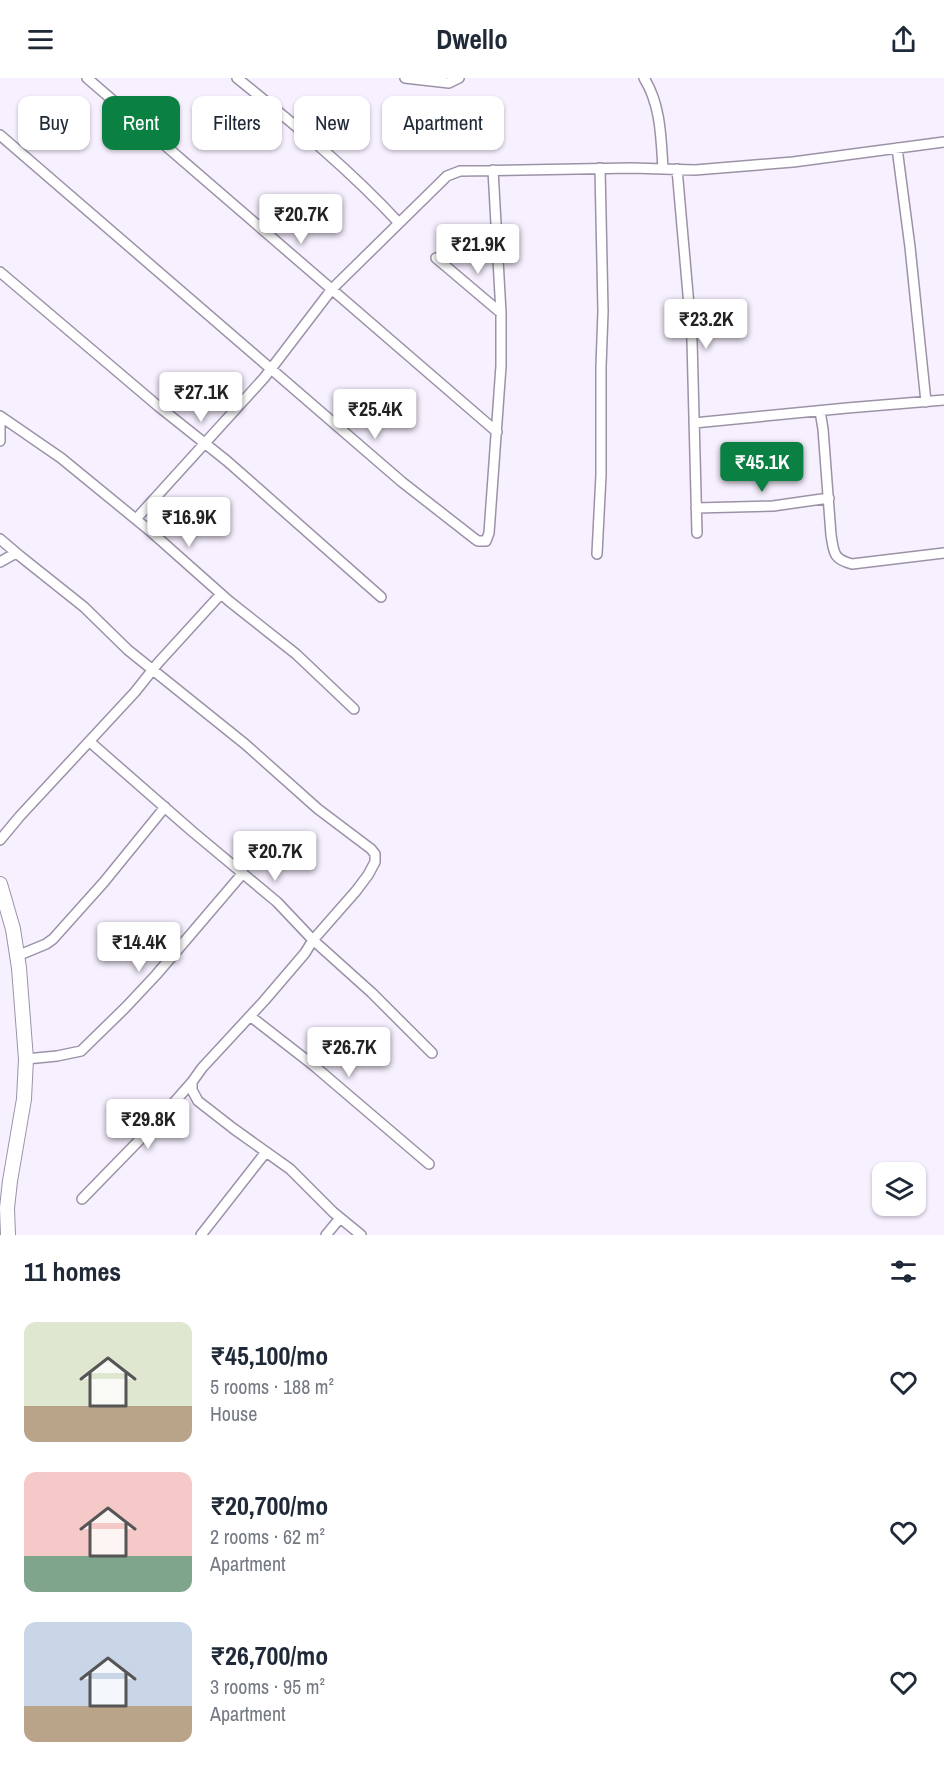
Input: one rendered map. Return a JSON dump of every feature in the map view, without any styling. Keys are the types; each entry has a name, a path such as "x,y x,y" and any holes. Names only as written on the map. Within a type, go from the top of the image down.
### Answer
{"street":[{"path":"87,78 497,432"},
{"path":"237,78 313,141 378,200 399,223"},
{"path":"405,78 449,83 459,78"},
{"path":"644,78 651,90 657,114 663,169"},
{"path":"0,135 402,482 478,541 486,541 489,532 501,366 501,313 493,170"},
{"path":"136,519 264,378 332,289 447,176 460,171 493,170 600,168 695,170 793,162 944,142"},
{"path":"897,148 926,402"},
{"path":"597,554 601,475 603,311 600,168"},
{"path":"677,169 688,286 697,533"},
{"path":"436,258 501,313"},
{"path":"0,272 286,512 381,597"},
{"path":"694,423 944,400"},
{"path":"820,411 836,557 852,564 944,553"},
{"path":"0,416 61,458 136,519 221,594 296,654 354,709"},
{"path":"0,424 0,441"},
{"path":"696,508 773,506 829,498"},
{"path":"0,539 84,607 128,650 175,686 318,809 375,854 375,862 368,875 312,940 305,953 156,1123 82,1199"},
{"path":"0,562 16,553"},
{"path":"0,840 221,594"},
{"path":"90,742 277,902 312,940 372,993 432,1053"},
{"path":"17,956 53,939 104,882 165,807"},
{"path":"26,1059 81,1051 156,975 243,873"},
{"path":"0,884 13,929 26,1059 24,1099 9,1181 8,1235"},
{"path":"250,1016 313,1065 429,1164"},
{"path":"192,1082 192,1090 198,1101 234,1130 290,1169 340,1218 361,1235"},
{"path":"201,1235 266,1152"},
{"path":"326,1235 340,1218"}]}
